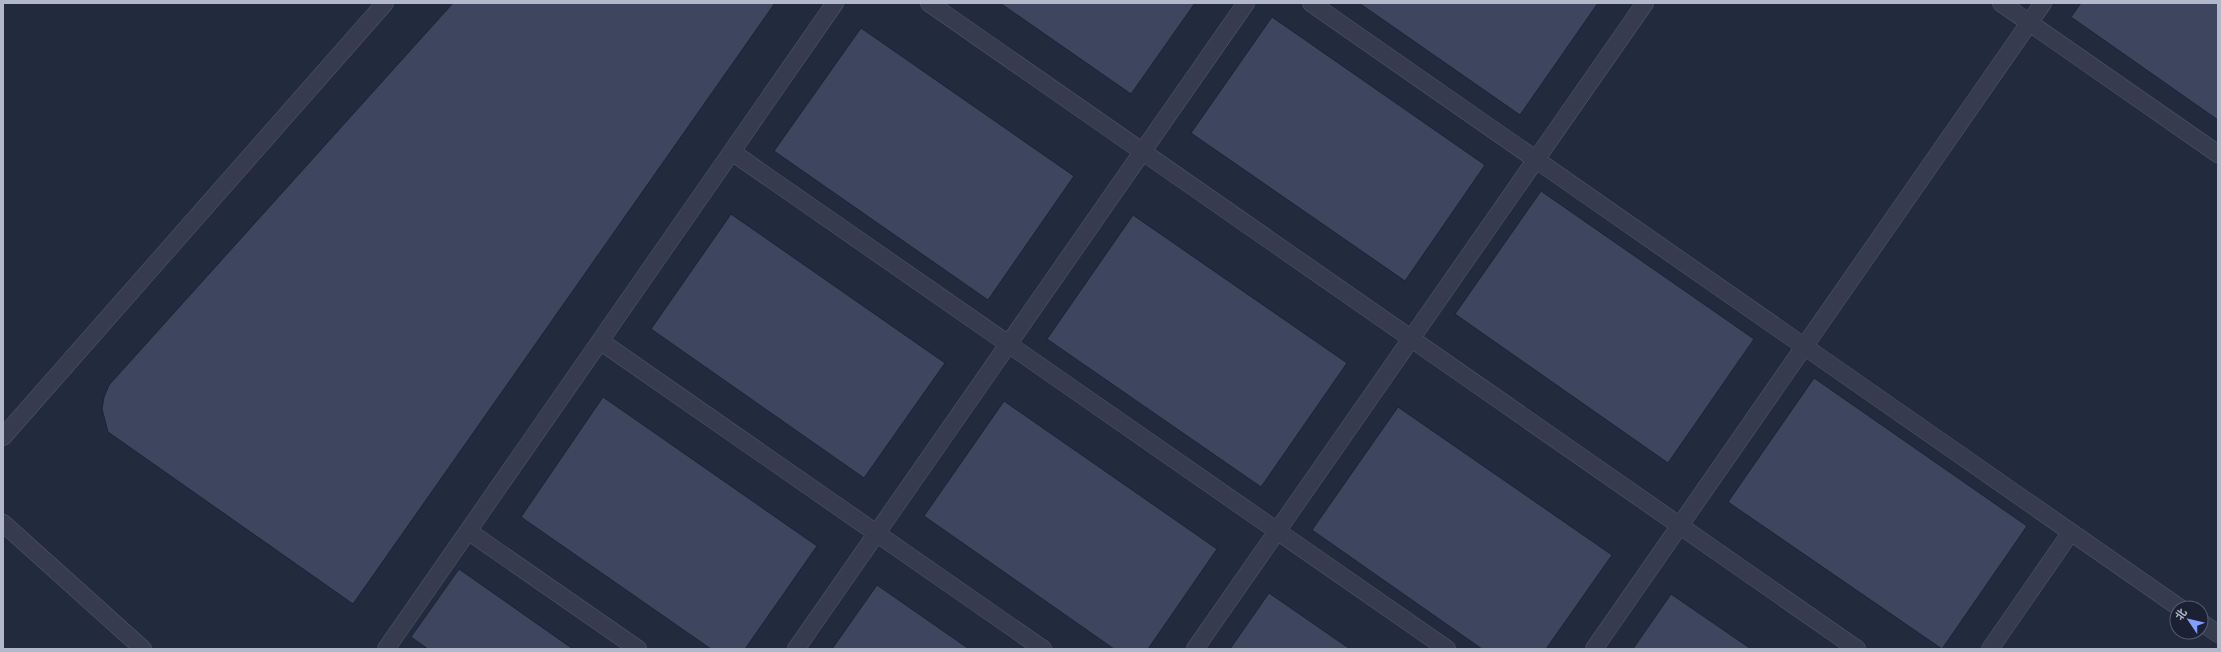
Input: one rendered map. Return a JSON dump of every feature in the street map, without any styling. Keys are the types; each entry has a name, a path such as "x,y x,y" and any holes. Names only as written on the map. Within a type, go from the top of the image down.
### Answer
{"lane":[{"path":"3,437 385,3"},
{"path":"386,649 836,3"},
{"path":"929,3 1857,649"},
{"path":"796,649 1246,3"},
{"path":"1311,3 2169,600"},
{"path":"1195,649 1645,3"},
{"path":"2001,3 2218,154"},
{"path":"1594,649 2043,3"},
{"path":"732,152 1447,649"},
{"path":"600,341 1043,649"},
{"path":"3,523 143,649"},
{"path":"468,531 638,649"},
{"path":"1990,649 2071,532"},
{"path":"2209,628 2218,634"}],"building":[{"path":"453,3 775,3 353,604 108,432 102,409 104,397 109,385"},
{"path":"1000,3 1195,3 1131,94"},
{"path":"1359,3 1598,3 1520,115"},
{"path":"2081,3 2218,3 2218,120 2071,17"},
{"path":"1272,17 1485,165 1405,281 1191,133"},
{"path":"861,28 1074,176 988,300 774,151"},
{"path":"1541,191 1754,339 1668,463 1455,314"},
{"path":"731,214 945,363 864,478 651,329"},
{"path":"1133,215 1347,363 1261,487 1047,339"},
{"path":"1814,378 2027,526 1942,649 1728,502"},
{"path":"603,397 817,546 745,649 711,649 521,517"},
{"path":"1004,401 1217,549 1148,649 1114,649 924,516"},
{"path":"1398,407 1612,555 1546,649 1482,649 1312,530"},
{"path":"459,569 573,649 428,649 411,637"},
{"path":"877,585 969,649 832,649"},
{"path":"1269,593 1350,649 1230,649"},
{"path":"1671,594 1751,649 1633,649"}]}
